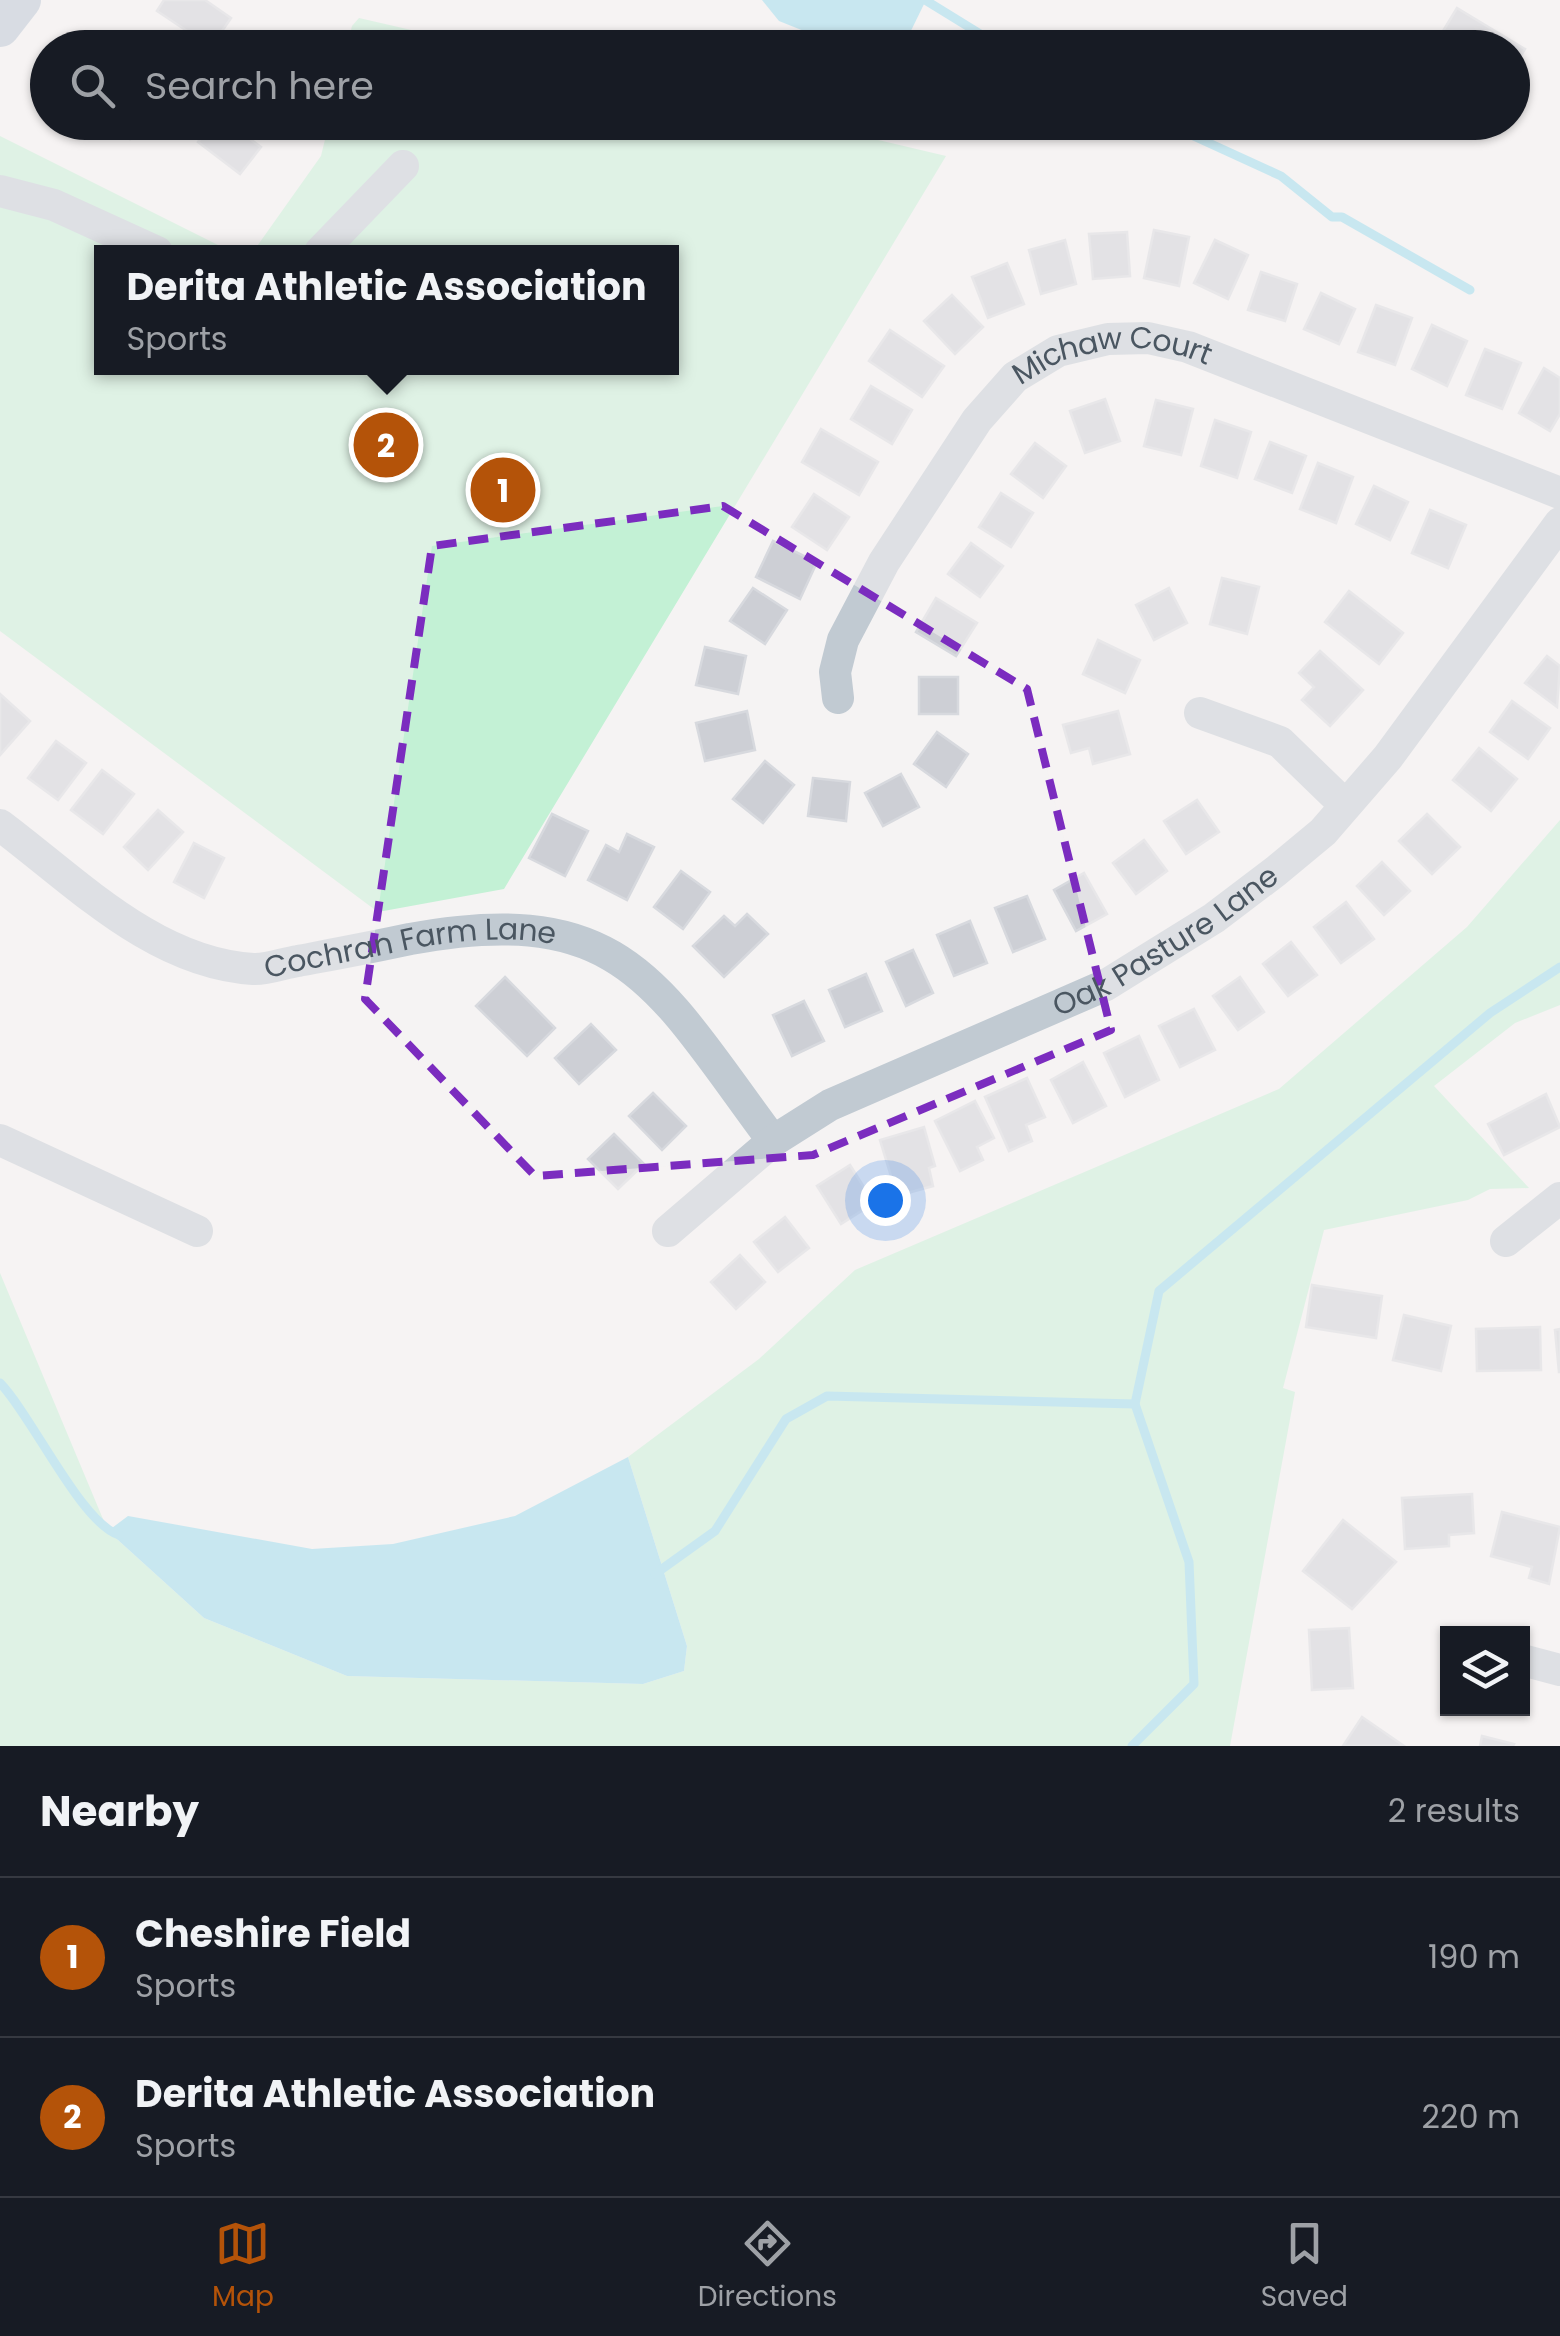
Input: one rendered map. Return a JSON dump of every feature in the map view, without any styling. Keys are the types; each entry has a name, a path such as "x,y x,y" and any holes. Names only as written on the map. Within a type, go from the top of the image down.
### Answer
{"main road":[{"path":"0,27 22,0"}],"street":[{"path":"327,245 403,166"},
{"path":"7,200 54,205 143,245"},
{"name":"Michaw Court","path":"838,698 835,672 843,640 884,562 977,420 1014,377 1058,351 1108,339 1148,338 1188,347 1560,492"},
{"name":"Oak Pasture Lane","path":"668,1231 772,1141 830,1105 1106,985 1230,906 1324,832 1388,756 1560,523"},
{"path":"1200,713 1280,742 1345,805"},
{"name":"Cochran Farm Lane","path":"0,825 162,946 254,969 452,932 511,927 564,933 614,956 663,992 772,1141"},
{"path":"0,1140 198,1231"},
{"path":"1506,1241 1560,1198"},
{"path":"1530,1662 1560,1670"}],"highlighted area":[{"path":"723,506 1027,689 1111,1030 813,1155 535,1176 365,999 432,546"}],"green space":[{"path":"359,18 411,30 351,30"},
{"path":"0,136 218,245 94,245 94,375 679,375 679,245 258,245 321,156 325,140 878,140 946,156 504,889 378,912 0,631"},
{"path":"1560,820 1560,1005 1515,1023 1434,1086 1529,1188 1490,1189 1468,1200 1324,1230 1283,1388 1295,1392 1230,1746 0,1746 0,1273 108,1531 204,1618 347,1676 643,1684 684,1671 687,1646 628,1457 759,1359 855,1270 1279,1089 1467,927"}],"water":[{"path":"762,0 926,0 911,30 802,30 779,21"},
{"path":"628,1457 687,1646 684,1671 643,1684 347,1676 204,1618 108,1531 128,1516 312,1549 393,1544 515,1516"}],"building":[{"path":"164,0 205,0 231,18 223,30 186,30 157,11"},
{"path":"1457,8 1493,30 1444,30"},
{"path":"251,140 261,147 240,174 198,142"},
{"path":"1154,230 1189,237 1179,286 1144,278"},
{"path":"1127,232 1130,276 1093,279 1089,234"},
{"path":"1065,240 1076,284 1041,294 1029,250"},
{"path":"1215,240 1248,255 1228,299 1194,283"},
{"path":"1007,263 1024,304 988,318 972,277"},
{"path":"1261,272 1297,284 1285,321 1248,310"},
{"path":"1321,293 1355,309 1339,344 1304,329"},
{"path":"952,295 983,327 955,354 924,321"},
{"path":"1376,305 1412,318 1395,365 1358,352"},
{"path":"1432,325 1467,341 1447,386 1412,369"},
{"path":"890,330 944,366 922,397 869,361"},
{"path":"1485,349 1521,363 1502,409 1466,395"},
{"path":"1544,368 1560,378 1560,414 1550,431 1519,413"},
{"path":"871,386 912,410 892,444 851,419"},
{"path":"1105,399 1120,441 1085,453 1070,411"},
{"path":"1156,400 1193,409 1181,455 1144,446"},
{"path":"1215,420 1251,432 1237,478 1201,466"},
{"path":"821,429 878,462 859,495 802,462"},
{"path":"1270,442 1306,456 1292,493 1255,479"},
{"path":"1035,443 1066,466 1043,498 1011,474"},
{"path":"1318,463 1353,477 1336,523 1300,509"},
{"path":"1374,486 1408,502 1390,540 1356,524"},
{"path":"1001,493 1033,513 1011,547 979,527"},
{"path":"814,494 849,517 827,550 792,527"},
{"path":"1430,510 1466,525 1448,568 1412,553"},
{"path":"773,541 817,562 800,599 756,577"},
{"path":"971,543 1003,566 980,597 948,574"},
{"path":"1222,578 1259,587 1247,634 1210,624"},
{"path":"753,588 787,610 765,644 730,621"},
{"path":"1169,588 1187,623 1154,640 1136,605"},
{"path":"1349,591 1403,633 1379,664 1325,622"},
{"path":"936,598 977,623 956,656 916,632"},
{"path":"1098,640 1140,660 1125,693 1083,674"},
{"path":"705,647 746,656 738,694 696,685"},
{"path":"1320,651 1363,690 1330,726 1302,700 1314,687 1299,673"},
{"path":"1547,656 1560,666 1557,707 1525,683"},
{"path":"919,677 958,677 958,714 919,714"},
{"path":"0,694 30,721 0,755"},
{"path":"1512,701 1550,728 1528,759 1490,732"},
{"path":"747,711 755,750 705,761 696,723"},
{"path":"1118,711 1130,754 1093,764 1089,748 1071,753 1063,725"},
{"path":"937,732 968,754 946,787 914,764"},
{"path":"56,741 86,763 58,800 28,778"},
{"path":"1479,748 1517,779 1491,811 1453,780"},
{"path":"765,761 794,785 763,823 733,799"},
{"path":"102,770 134,794 103,834 71,810"},
{"path":"901,774 919,807 883,826 865,793"},
{"path":"813,778 850,782 846,821 808,816"},
{"path":"1197,800 1219,832 1186,854 1164,821"},
{"path":"158,810 183,832 148,870 124,847"},
{"path":"552,814 588,831 565,876 529,858"},
{"path":"1427,814 1460,847 1432,874 1399,841"},
{"path":"627,834 654,847 627,900 588,880 606,845 619,852"},
{"path":"1144,840 1167,871 1136,894 1113,863"},
{"path":"194,843 224,858 204,898 174,882"},
{"path":"1382,862 1410,891 1384,915 1357,886"},
{"path":"681,871 710,892 683,929 654,907"},
{"path":"1084,873 1107,914 1076,931 1054,890"},
{"path":"1027,896 1045,939 1013,952 995,908"},
{"path":"1346,902 1374,939 1341,963 1314,927"},
{"path":"747,914 768,934 724,977 693,946 724,916 735,926"},
{"path":"970,921 987,963 954,976 937,935"},
{"path":"1291,942 1317,975 1288,996 1263,964"},
{"path":"913,950 933,993 906,1006 886,962"},
{"path":"866,974 882,1011 845,1027 829,990"},
{"path":"505,977 555,1028 527,1056 476,1006"},
{"path":"1240,977 1264,1012 1238,1030 1213,996"},
{"path":"804,1001 824,1041 792,1056 773,1015"},
{"path":"1194,1009 1215,1050 1180,1067 1159,1026"},
{"path":"591,1024 616,1050 579,1084 555,1058"},
{"path":"1139,1036 1159,1080 1125,1097 1104,1053"},
{"path":"1083,1062 1106,1106 1073,1123 1051,1080"},
{"path":"1027,1078 1045,1117 1026,1125 1032,1141 1009,1151 985,1097"},
{"path":"653,1093 686,1126 662,1150 629,1116"},
{"path":"1546,1094 1560,1127 1504,1155 1488,1124"},
{"path":"975,1101 994,1138 977,1147 983,1160 960,1171 935,1121"},
{"path":"924,1127 935,1166 929,1168 933,1186 897,1196 880,1140"},
{"path":"614,1134 644,1164 618,1189 588,1159"},
{"path":"850,1165 874,1203 841,1224 817,1186"},
{"path":"785,1217 809,1248 778,1272 754,1242"},
{"path":"740,1255 765,1282 736,1309 711,1282"},
{"path":"1312,1285 1382,1296 1376,1338 1306,1327"},
{"path":"1404,1315 1451,1326 1441,1371 1393,1360"},
{"path":"1540,1327 1541,1370 1477,1371 1476,1329"},
{"path":"1560,1329 1560,1372 1559,1372 1555,1330"},
{"path":"1472,1494 1474,1533 1449,1535 1449,1546 1405,1549 1402,1498"},
{"path":"1502,1512 1560,1527 1549,1584 1529,1578 1532,1567 1491,1556"},
{"path":"1343,1520 1396,1562 1352,1609 1303,1571"},
{"path":"1349,1628 1353,1688 1312,1690 1309,1630"},
{"path":"1362,1717 1404,1746 1343,1746"},
{"path":"1482,1736 1514,1744 1480,1746"}],"waterway":[{"path":"925,0 974,30"},
{"path":"1202,140 1281,176 1332,217 1342,217 1470,290"},
{"path":"1132,1746 1194,1684 1189,1562 1135,1404 1159,1291 1490,1013 1560,967"},
{"path":"0,1383 89,1511 119,1535"},
{"path":"655,1574 715,1531 786,1419 827,1396 1135,1404"}],"place":[{"name":"Derita Athletic Association","path":"386,445"},
{"name":"Cheshire Field","path":"503,490"}]}
